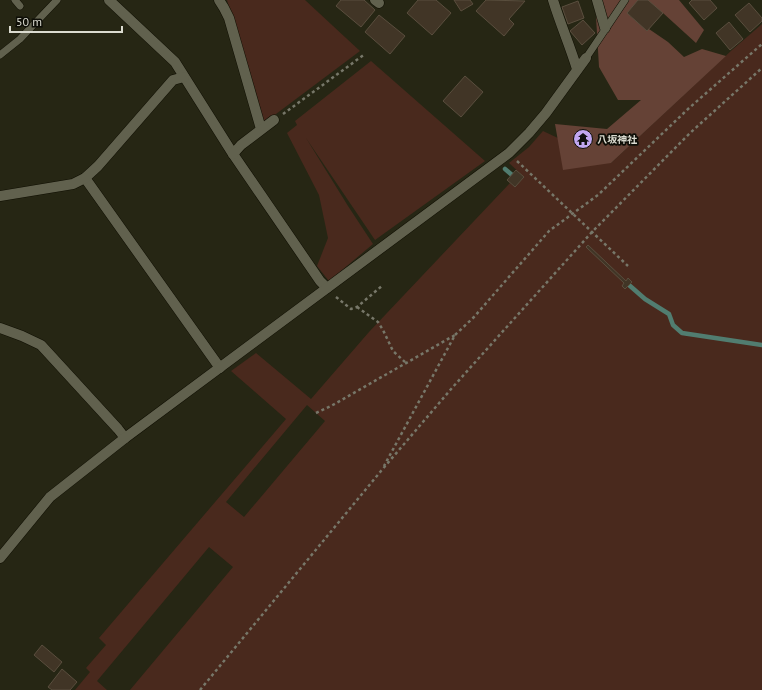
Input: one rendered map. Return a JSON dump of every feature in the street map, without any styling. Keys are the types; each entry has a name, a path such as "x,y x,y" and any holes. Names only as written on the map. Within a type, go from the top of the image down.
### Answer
{"street":[{"path":"109,0 175,62 233,154 320,281 327,288"},
{"path":"219,0 229,18 261,129"},
{"path":"553,0 570,43 577,69"},
{"path":"597,0 605,28"},
{"path":"0,558 50,497 124,438 509,153 546,113 586,58"},
{"path":"0,196 73,184 85,178 98,166 173,80 184,76"},
{"path":"233,154 241,145 274,120"},
{"path":"85,178 220,368"},
{"path":"0,328 41,345 118,429 124,438"}],"lane":[{"path":"0,55 20,39 57,0"},
{"path":"586,58 625,0"}],"path":[{"path":"316,413 331,406 455,335 474,318 549,231 598,194 688,110 762,44"},
{"path":"274,120 365,54"},
{"path":"200,690 381,471 452,388 592,232 690,133 762,68"},
{"path":"509,153 628,266"},
{"path":"327,288 352,309 358,307 383,285"},
{"path":"358,307 378,322 393,351 406,363"},
{"path":"381,471 455,335"}],"shaded area":[{"path":"227,0 305,0 360,51 264,123"},
{"path":"595,0 638,0 630,16 668,42 684,57 702,49 726,56 611,163 563,170 555,124 607,129 641,100 618,100 599,67"},
{"path":"638,0 679,0 704,30 696,43 663,13"},
{"path":"762,24 762,690 130,690 233,567 209,547 97,681 107,690 75,690 90,672 86,668 106,645 99,638 286,419 231,371 256,353 311,399 369,332 510,183 515,187 524,177 509,163 529,147 543,131 611,163","holes":["307,405 325,421 244,517 226,502"]},
{"path":"371,61 485,161 375,240 306,138 373,244 329,281 317,266 328,238 319,195 287,133 297,125 295,121"}],"building":[{"path":"341,0 364,0 375,10 361,27 336,6"},
{"path":"418,0 436,0 451,13 432,35 407,13"},
{"path":"454,0 470,0 473,4 461,11"},
{"path":"486,0 525,1 509,19 514,24 504,36 476,11"},
{"path":"638,0 648,0 663,13 647,31 627,13"},
{"path":"692,0 710,0 717,8 704,20 689,3"},
{"path":"578,1 584,18 568,24 562,7"},
{"path":"749,3 762,18 762,21 750,32 735,15"},
{"path":"379,15 405,36 390,54 365,32"},
{"path":"583,20 595,33 582,45 570,31"},
{"path":"729,22 743,39 730,50 716,33"},
{"path":"465,76 483,92 461,117 443,101"},
{"path":"516,170 524,177 515,187 507,180"},
{"path":"588,245 626,281 628,278 632,282 625,289 622,286 624,283 586,247"},
{"path":"42,645 62,662 54,672 34,655"},
{"path":"62,669 77,682 70,690 52,690 48,687"}],"waterway":[{"path":"505,169 512,175"},
{"path":"629,285 645,299 669,314 673,325 682,333 762,345"}],"place":[{"name":"八坂神社","path":"583,139"}]}
